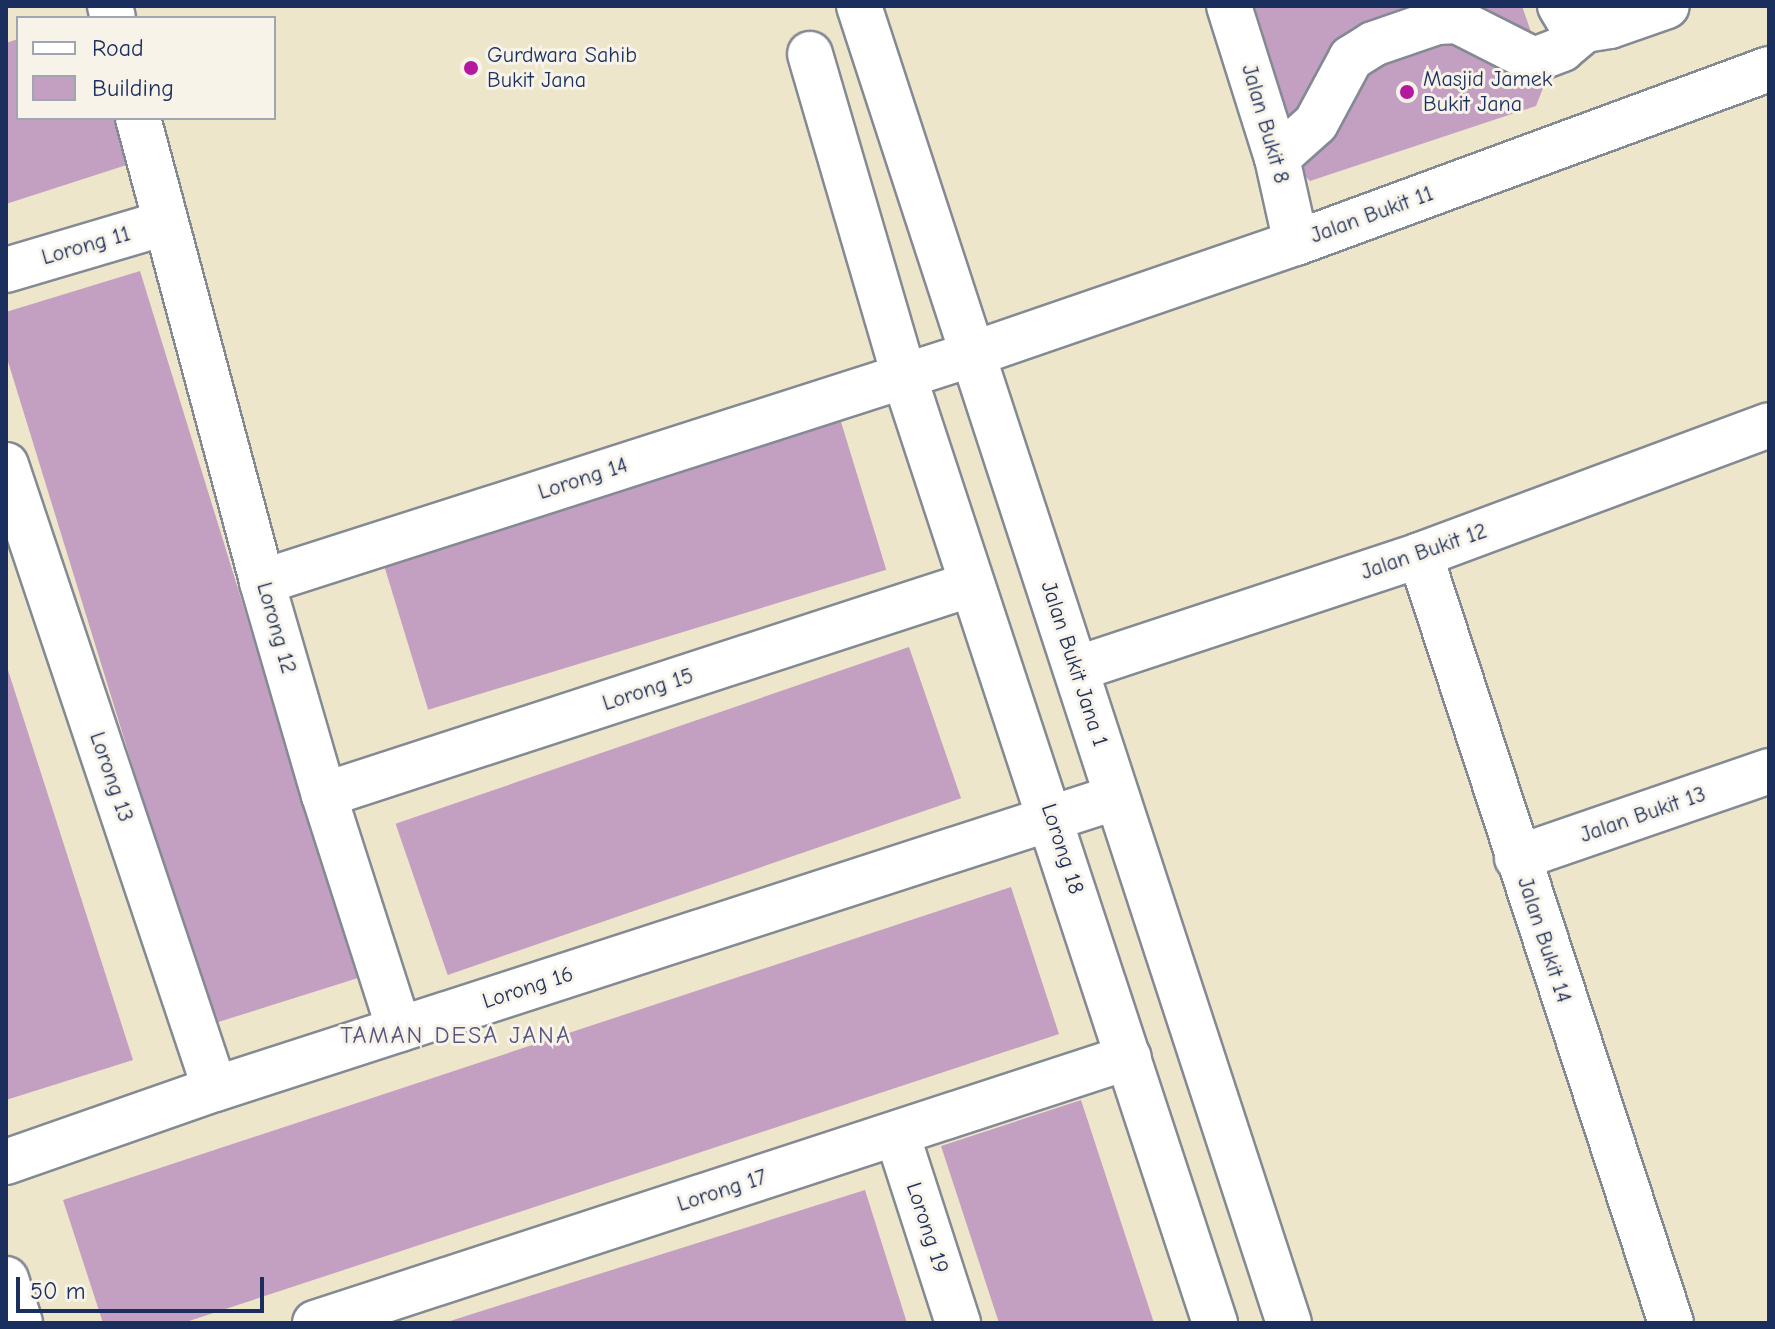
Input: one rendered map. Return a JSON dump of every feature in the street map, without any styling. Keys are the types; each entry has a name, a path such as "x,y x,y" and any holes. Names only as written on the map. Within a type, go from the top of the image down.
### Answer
{"street":[{"name":"Jalan Bukit Jana 1","path":"859,6 1289,1323"},
{"name":"Jalan Bukit 8","path":"1229,6 1277,158 1296,243"},
{"path":"1277,158 1316,123 1351,58 1373,44 1437,22 1457,21 1534,60 1562,49 1573,18 1610,26 1667,6"},
{"name":"Lorong 18","path":"810,54 904,376 1053,820 1215,1323"},
{"name":"Jalan Bukit 11","path":"904,376 1296,243 1769,69"},
{"name":"Lorong 12","path":"139,120 262,582 324,795 399,1029"},
{"name":"Lorong 11","path":"6,270 165,223"},
{"name":"Lorong 14","path":"262,582 904,376"},
{"name":"Jalan Bukit 12","path":"1076,669 1420,555 1769,425"},
{"name":"Lorong 13","path":"6,465 215,1089"},
{"name":"Jalan Bukit 14","path":"1420,555 1671,1323"},
{"name":"Lorong 15","path":"324,795 972,584"},
{"name":"Jalan Bukit 13","path":"1517,858 1769,771"},
{"name":"Lorong 16","path":"6,1162 215,1089 1117,797"},
{"name":"Lorong 17","path":"315,1323 1129,1057"},
{"name":"Lorong 19","path":"897,1134 958,1323"},
{"path":"6,1279 20,1323"}],"building":[{"name":"Masjid Jamek Bukit Jana","path":"1246,6 1522,6 1547,78 1536,106 1310,181 1297,168"},
{"path":"16,40 16,120 130,120 142,160 6,204 6,43"},
{"path":"140,271 358,978 212,1024 6,355 6,312"},
{"path":"838,412 886,570 428,710 380,552"},
{"path":"909,647 961,798 448,975 396,824"},
{"path":"6,664 133,1060 6,1100"},
{"path":"1011,887 1059,1034 183,1323 103,1323 63,1200"},
{"path":"1081,1100 1154,1323 999,1323 941,1146"},
{"path":"865,1190 907,1323 447,1323 447,1322"}],"place":[{"name":"Gurdwara Sahib Bukit Jana","path":"471,68"},
{"name":"Masjid Jamek Bukit Jana","path":"1407,92"}],"district":[{"name":"TAMAN DESA JANA","path":"456,1036"}]}
